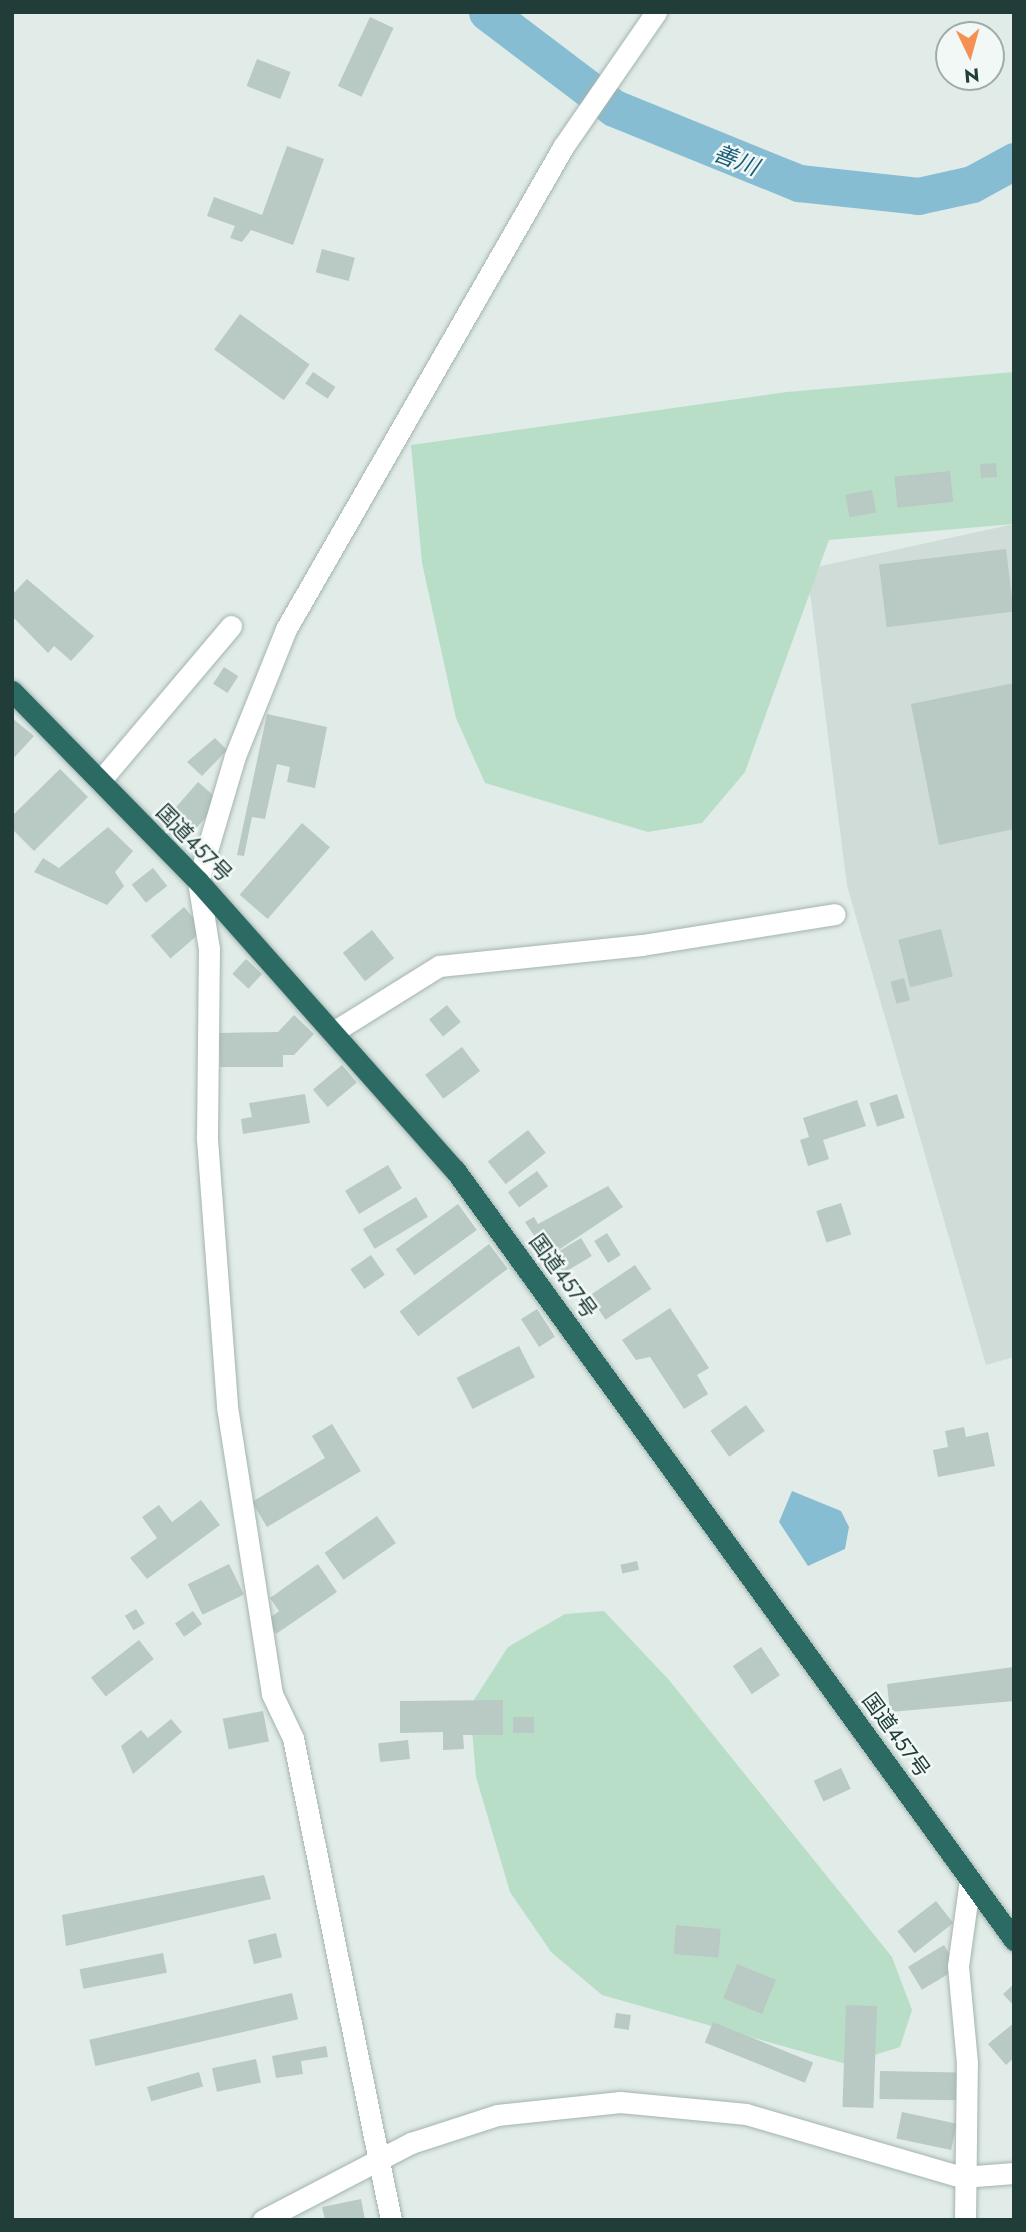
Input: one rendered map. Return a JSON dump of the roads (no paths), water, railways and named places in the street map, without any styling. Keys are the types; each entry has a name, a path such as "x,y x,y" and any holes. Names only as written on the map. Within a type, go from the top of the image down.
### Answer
{"highway":[{"name":"国道457号","path":"12,691 198,881 455,1170 1014,1940"}],"street":[{"path":"391,2220 299,1765 272,1693 227,1405 207,1137 209,949 198,881 235,756 286,629 563,147 653,17"},
{"path":"100,781 231,626"},
{"path":"333,1032 439,966 642,945 835,914"},
{"path":"965,2220 962,2177 967,2063 958,1966 970,1879"},
{"path":"263,2220 379,2159 497,2115 620,2102 746,2114 962,2177 1014,2173"}],"water":[{"path":"792,1491 841,1511 849,1527 845,1549 808,1566 779,1522"}],"waterway":[{"name":"善川","path":"487,12 614,108 799,183 918,196 972,184 1014,161"}]}
